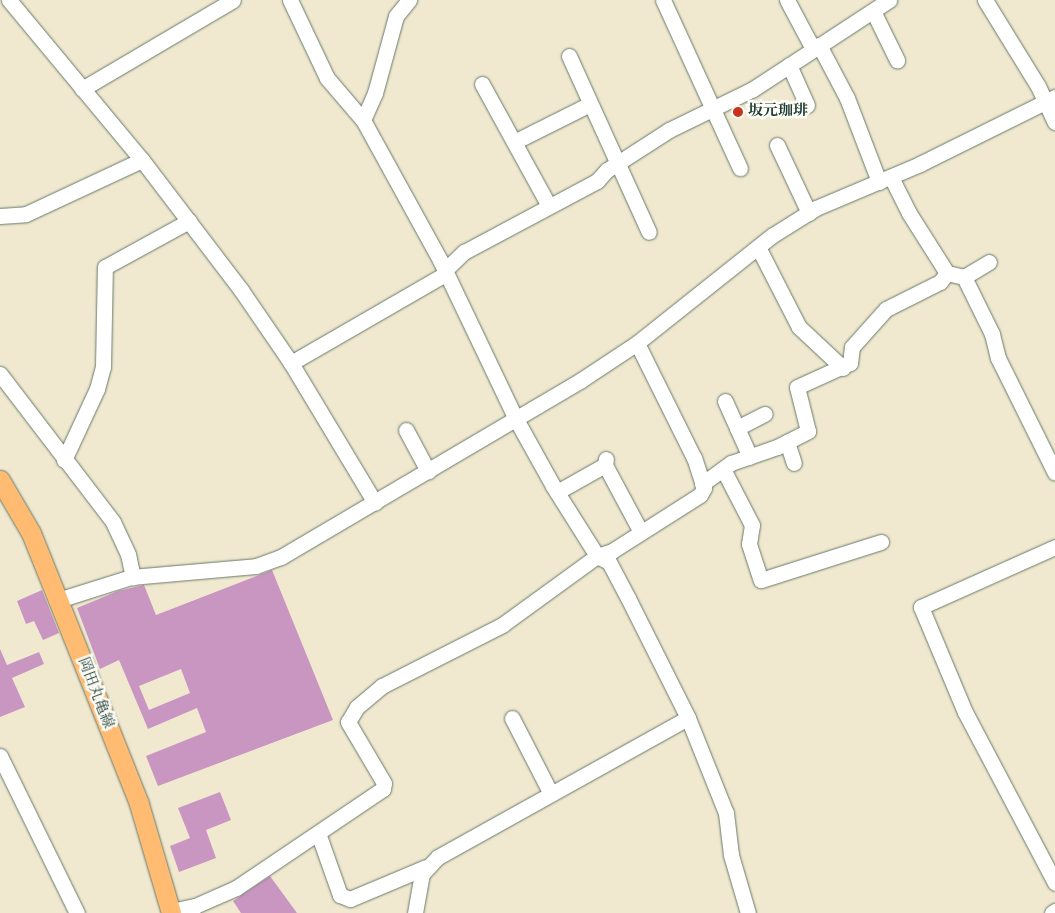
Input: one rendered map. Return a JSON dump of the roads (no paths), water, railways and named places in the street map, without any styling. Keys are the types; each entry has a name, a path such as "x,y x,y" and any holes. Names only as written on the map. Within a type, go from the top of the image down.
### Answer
{"main road":[{"name":"岡田丸亀線","path":"0,480 31,533 58,600 138,804 171,912"}],"street":[{"path":"10,0 142,160 189,221 291,363 376,502"},
{"path":"82,89 233,0"},
{"path":"290,0 334,89 363,120 444,272 517,421 557,492 597,556 609,562 688,718 726,813 730,854 748,913"},
{"path":"363,120 375,93 396,16 409,0"},
{"path":"664,0 740,168"},
{"path":"787,0 847,98 885,180 909,212 947,273 964,277 989,262"},
{"path":"291,363 444,272 464,252 597,182 616,164 670,130 753,89 889,0"},
{"path":"985,0 1050,99 1055,122"},
{"path":"873,12 897,60"},
{"path":"569,56 648,232"},
{"path":"789,65 807,105"},
{"path":"482,84 549,206"},
{"path":"58,600 133,577 270,563 517,421 637,343 758,247 809,212 885,180 1050,99"},
{"path":"514,142 590,104"},
{"path":"777,145 809,212"},
{"path":"0,216 26,214 142,160"},
{"path":"64,460 97,389 103,367 105,267 189,221"},
{"path":"758,247 798,327 843,368"},
{"path":"702,484 723,468 787,442 808,431 797,387 843,368 850,363 852,347 886,309 940,282 947,273"},
{"path":"964,277 992,334 998,358 1054,469"},
{"path":"171,912 195,906 236,888 383,788 384,783 348,722 356,707 382,686 502,625 597,556 612,551 700,496 702,484 694,458 637,343"},
{"path":"0,374 113,522 128,554 133,577"},
{"path":"724,401 750,457"},
{"path":"737,428 765,414"},
{"path":"406,430 428,471"},
{"path":"787,442 794,463"},
{"path":"557,492 606,462 641,532"},
{"path":"723,468 752,526 749,544 760,580 881,542"},
{"path":"1055,547 921,606 965,712 1055,883"},
{"path":"512,718 551,794"},
{"path":"318,833 340,895 350,899 426,867 551,794 688,718"},
{"path":"0,756 77,913"},
{"path":"415,913 417,890 426,867"}],"place":[{"name":"坂元珈琲","path":"738,112"}]}
